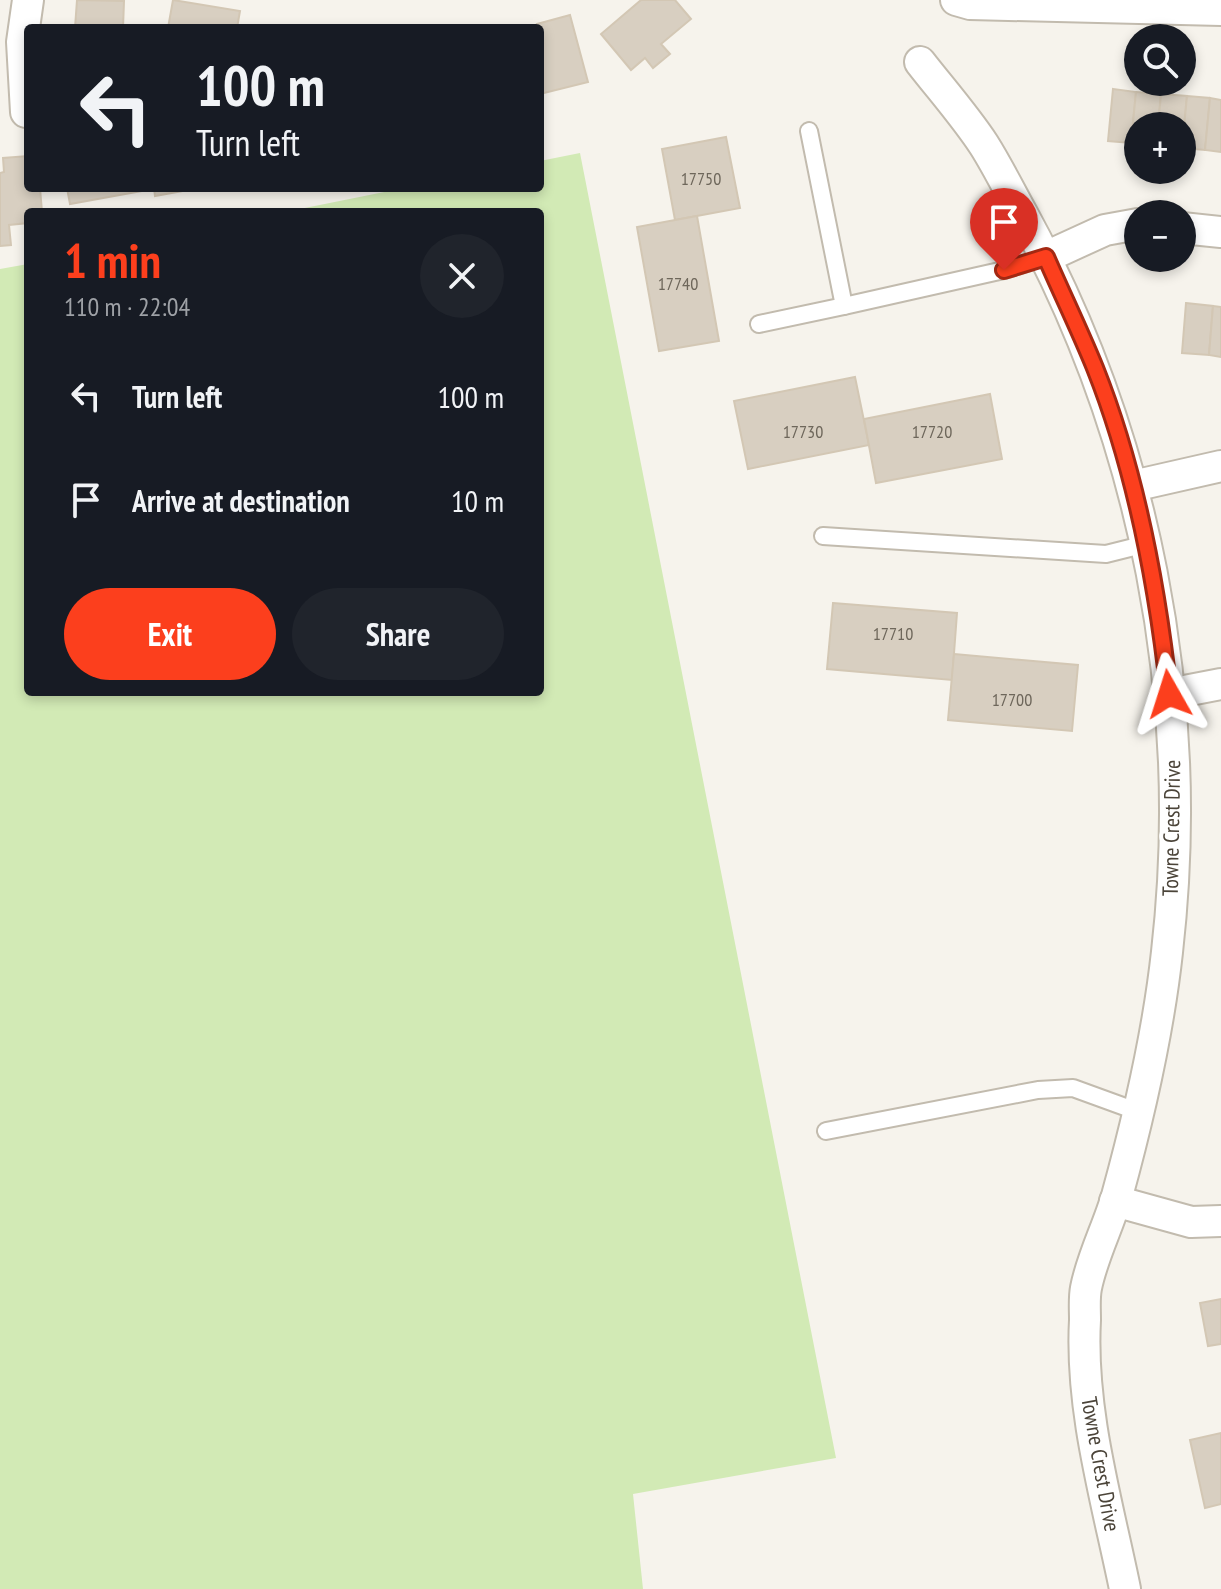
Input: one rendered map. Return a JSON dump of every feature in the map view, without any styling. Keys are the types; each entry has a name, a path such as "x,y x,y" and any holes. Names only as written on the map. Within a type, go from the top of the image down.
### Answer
{"street":[{"path":"25,24 28,0"},
{"path":"956,0 970,4 1221,10"},
{"path":"18,114 24,28"},
{"name":"Towne Crest Drive","path":"920,62 984,145 1046,257 1096,370 1133,486 1158,600 1169,694 1176,819 1167,951 1149,1074 1115,1201 1086,1287 1083,1359 1092,1427 1125,1589"},
{"path":"1046,257 1105,230 1124,227"},
{"path":"1196,229 1221,232"},
{"path":"1133,486 1221,466"},
{"path":"1169,694 1221,684"},
{"path":"1115,1201 1191,1222 1221,1221"}],"lane":[{"path":"809,131 844,306"},
{"path":"759,324 1004,270 1046,257"},
{"path":"823,536 1106,554 1146,544"},
{"path":"826,1131 1038,1090 1073,1088 1139,1112"}],"green space":[{"path":"580,153 836,1458 633,1494 643,1589 0,1589 0,269 24,265 24,696 544,696 544,208 305,208 384,192 544,192 544,160"}],"building":[{"path":"77,0 124,1 123,24 75,24"},
{"path":"173,0 240,11 238,24 169,24"},
{"path":"641,0 675,0 691,19 661,44 670,54 653,68 645,58 631,70 601,34"},
{"path":"570,15 588,82 544,93 544,24 537,24"},
{"path":"1113,89 1124,90 1124,96 1136,96 1134,112 1124,112 1124,142 1108,141"},
{"path":"1136,96 1161,96 1159,112 1134,112"},
{"path":"1161,96 1187,96 1185,112 1159,112"},
{"path":"1187,96 1210,98 1205,150 1196,149 1196,112 1185,112"},
{"path":"1210,98 1221,100 1221,152 1205,150"},
{"path":"726,137 740,208 675,220 662,149"},
{"path":"24,156 24,192 40,192 42,208 24,208 24,223 9,225 11,245 0,246 0,173 4,172 3,158"},
{"path":"68,192 136,192 70,204"},
{"path":"154,192 177,192 155,196"},
{"path":"697,216 719,341 659,351 637,227"},
{"path":"1186,303 1213,306 1209,355 1182,353"},
{"path":"1213,306 1221,307 1221,357 1209,355"},
{"path":"855,377 869,445 748,469 734,401"},
{"path":"990,394 1002,459 876,483 864,419"},
{"path":"833,603 957,613 952,680 827,669"},
{"path":"954,654 1078,665 1072,731 948,720"},
{"path":"1221,1299 1221,1344 1208,1346 1200,1303"},
{"path":"1221,1433 1221,1504 1205,1508 1190,1440"}],"route":[{"path":"1004,270 1046,257 1096,370 1133,486 1158,600 1169,694"}]}
